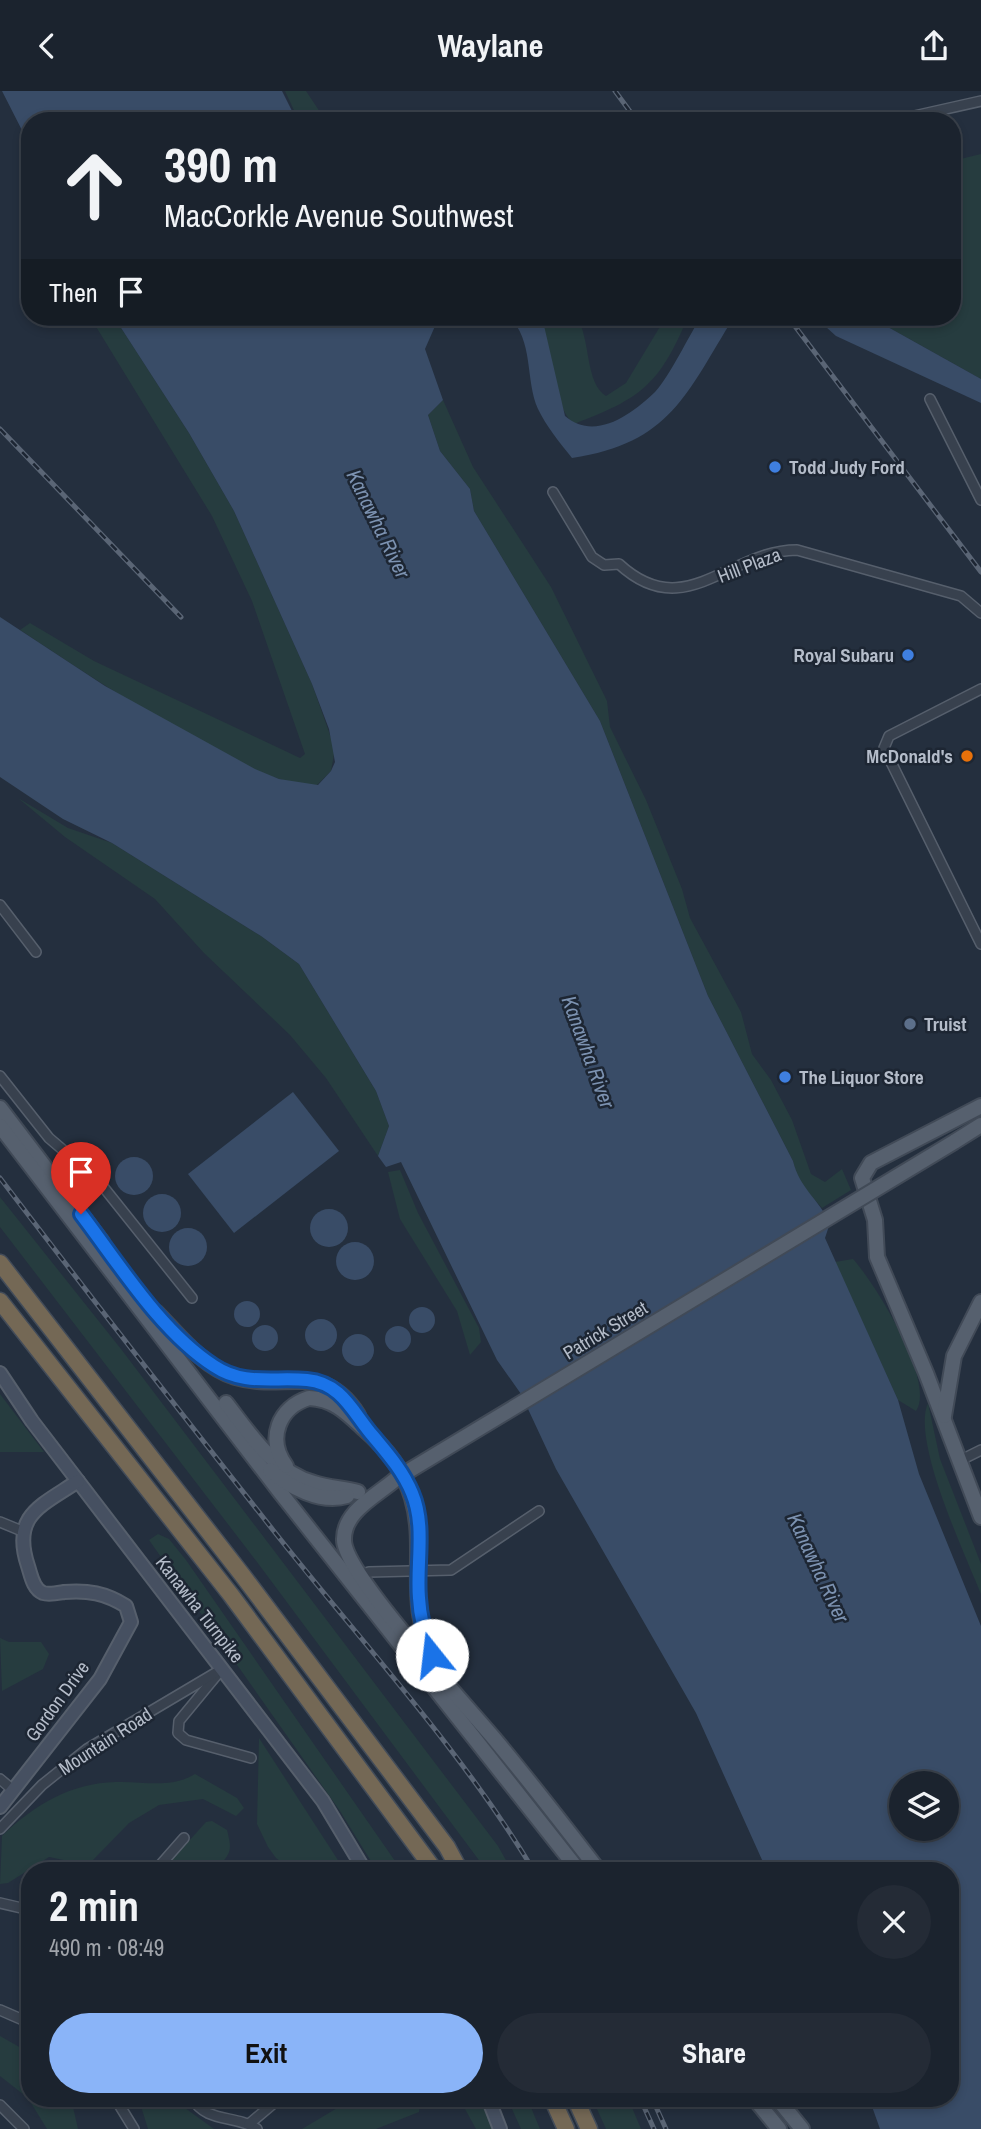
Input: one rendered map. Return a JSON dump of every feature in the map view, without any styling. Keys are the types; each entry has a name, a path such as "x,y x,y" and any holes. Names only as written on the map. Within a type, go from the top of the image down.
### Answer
{"highway":[{"path":"0,1263 243,1576 455,1862"},
{"path":"0,1301 231,1595 428,1862"},
{"path":"556,2107 566,2129"},
{"path":"579,2107 589,2129"}],"main road":[{"path":"981,1106 871,1163 862,1174 875,1220 877,1257 944,1417 981,1517"},
{"path":"0,1108 266,1453 299,1478 362,1496 344,1534 346,1554 354,1577"},
{"path":"0,1126 245,1444 400,1635 572,1862"},
{"name":"Patrick Street","path":"245,1444 271,1472 298,1489 334,1497 362,1496 397,1478 978,1129"},
{"path":"944,1417 949,1380 961,1339 981,1301"},
{"path":"156,1312 195,1351 225,1373 252,1380 316,1381 335,1390 353,1407 399,1468 413,1495 418,1512 419,1597 424,1632 432,1655 455,1694"},
{"name":"Kanawha Turnpike","path":"0,1373 32,1421 323,1801 360,1862"},
{"path":"926,1373 937,1384 949,1380"},
{"path":"299,1478 284,1464 276,1442 281,1419 298,1401 309,1398 330,1401 370,1433"},
{"path":"22,1531 26,1519 37,1509 78,1481"},
{"name":"Gordon Drive","path":"0,1807 67,1725 100,1679 131,1622 129,1611 120,1602 94,1592 46,1594 37,1589 23,1552 22,1531"},
{"path":"400,1635 419,1597"},
{"path":"400,1635 455,1694 592,1862"},
{"path":"491,2107 500,2129"},
{"path":"761,2107 779,2129"},
{"path":"785,2107 802,2129"}],"street":[{"path":"932,112 981,101"},
{"path":"930,399 981,501"},
{"name":"Hill Plaza","path":"553,492 592,557 604,565 619,564 643,583 691,587 769,553 797,550 961,596 981,613"},
{"path":"981,689 889,736 884,748 981,944"},
{"path":"0,905 36,952"},
{"path":"0,1076 49,1138 97,1179 192,1298"},
{"path":"959,1461 981,1450"},
{"path":"354,1577 459,1567 538,1511"},
{"path":"0,1523 22,1531"},
{"path":"222,1669 210,1688 179,1721 178,1733 186,1740 251,1758"},
{"name":"Mountain Road","path":"0,1829 42,1785 86,1749 222,1669"},
{"path":"0,1779 13,1790"},
{"path":"163,1862 184,1838"},
{"path":"0,1903 21,1908"},
{"path":"0,2010 21,2019"},
{"path":"0,2105 24,2129"},
{"path":"121,2107 134,2129"},
{"path":"197,2107 215,2117 253,2126 271,2107"}],"green space":[{"path":"285,91 306,91 320,112 295,112"},
{"path":"981,154 981,379 886,326 961,326 961,159"},
{"path":"96,326 120,326 189,433 234,511 312,684 335,749 331,771 317,785 289,782 211,749 123,697 20,630 30,623 94,661 300,758 305,754 252,601 212,516"},
{"path":"544,326 581,326 591,372 599,390 606,396 626,383 660,326 684,326 668,359 646,386 616,406 574,424 561,403"},
{"path":"443,400 473,467 551,587 607,701 610,727 646,800 682,889 690,918 741,1012 752,1054 771,1080 792,1120 811,1174 825,1182 842,1169 851,1190 822,1208 798,1181 793,1161 708,996 600,721 474,511 470,489 440,451 428,415"},
{"path":"18,798 68,828 112,843 261,936 299,964 376,1091 389,1126 378,1156 326,1078 290,1035 204,953 155,899 65,837"},
{"path":"400,1170 418,1213 479,1328 481,1342 470,1355 457,1311 400,1219 388,1172"},
{"path":"0,1197 121,1349 498,1846 507,1862 480,1862 257,1562 0,1227"},
{"path":"853,1259 888,1310 911,1356 918,1378 920,1397 916,1411 898,1400 835,1262"},
{"path":"0,1394 3,1398 44,1452 0,1452"},
{"path":"928,1403 940,1459 981,1564 981,1594 933,1469 925,1420"},
{"path":"158,1534 169,1539 186,1560 396,1862 371,1862 340,1811 149,1540"},
{"path":"0,1638 9,1642 41,1642 49,1654 43,1669 2,1691"},
{"path":"259,1738 339,1862 282,1862 268,1847 257,1824"},
{"path":"195,1774 237,1798 244,1808 236,1816 203,1799 159,1805 129,1823 93,1860 73,1862 49,1857 41,1862 21,1862 21,1875 8,1883 0,1884 2,1836 27,1815 54,1798 99,1783 167,1783"},
{"path":"212,1821 227,1830 230,1848 222,1862 170,1862 206,1822"},
{"path":"0,2036 21,2048 21,2092 0,2076"},
{"path":"34,2107 73,2107 78,2129 47,2129"},
{"path":"141,2107 184,2107 214,2129 148,2129"},
{"path":"339,2107 420,2107 419,2112 376,2129 302,2129"},
{"path":"464,2107 486,2107 495,2129 476,2129"},
{"path":"511,2107 531,2107 540,2129 521,2129"},
{"path":"596,2107 632,2107 641,2129 606,2129"}],"water":[{"path":"2,91 282,91 292,112 21,112 21,128"},
{"name":"Kanawha River","path":"120,326 435,326 425,349 443,400 428,415 440,451 470,489 474,511 600,721 708,996 800,1179 830,1223 825,1238 898,1400 919,1474 981,1626 981,2129 880,2129 872,2107 959,2107 959,1862 763,1862 696,1713 556,1469 521,1394 497,1360 401,1162 386,1167 378,1156 389,1126 376,1091 299,964 261,936 112,843 63,819 0,777 0,617 105,686 255,769 279,779 318,785 331,771 335,762 329,729 312,684 234,511 189,433"},
{"path":"517,326 544,326 565,416 577,423 601,426 624,416 655,392 673,367 696,326 728,326 688,391 672,411 654,427 605,451 572,458 538,409 522,337"},
{"path":"825,326 886,326 981,379 981,403 836,336"},
{"path":"293,1092 339,1151 234,1233 188,1174"},
{"path":"134,1157 147,1163 153,1176 147,1189 134,1195 121,1189 115,1176 121,1163"},
{"path":"162,1194 175,1200 181,1213 175,1226 162,1232 149,1226 143,1213 149,1200"},
{"path":"329,1209 342,1215 348,1228 342,1241 329,1247 316,1241 310,1228 316,1215"},
{"path":"188,1228 201,1234 207,1247 201,1260 188,1266 175,1260 169,1247 175,1234"},
{"path":"355,1242 368,1248 374,1261 368,1274 355,1280 342,1274 336,1261 342,1248"},
{"path":"247,1301 256,1305 260,1314 256,1323 247,1327 238,1323 234,1314 238,1305"},
{"path":"422,1307 431,1311 435,1320 431,1329 422,1333 413,1329 409,1320 413,1311"},
{"path":"321,1319 333,1323 337,1335 333,1347 321,1351 309,1347 305,1335 309,1323"},
{"path":"265,1325 274,1329 278,1338 274,1347 265,1351 256,1347 252,1338 256,1329"},
{"path":"398,1326 407,1330 411,1339 407,1348 398,1352 389,1348 385,1339 389,1330"},
{"path":"358,1334 370,1338 374,1350 370,1362 358,1366 346,1362 342,1350 346,1338"}],"railway":[{"path":"615,91 630,112"},
{"path":"795,326 981,572"},
{"path":"0,429 181,617"},
{"path":"0,1178 273,1530 409,1696 474,1782 528,1862"},
{"path":"644,2107 654,2129"},
{"path":"656,2107 666,2129"}],"place":[{"name":"Todd Judy Ford","path":"775,467"},
{"name":"Royal Subaru","path":"908,655"},
{"name":"McDonald's","path":"967,756"},
{"name":"Truist","path":"910,1024"},
{"name":"The Liquor Store","path":"785,1077"}],"route":[{"path":"81,1214 156,1312 211,1364 237,1378 316,1381 335,1390 353,1407 399,1468 413,1495 419,1529 419,1597 424,1632 432,1655"}]}
